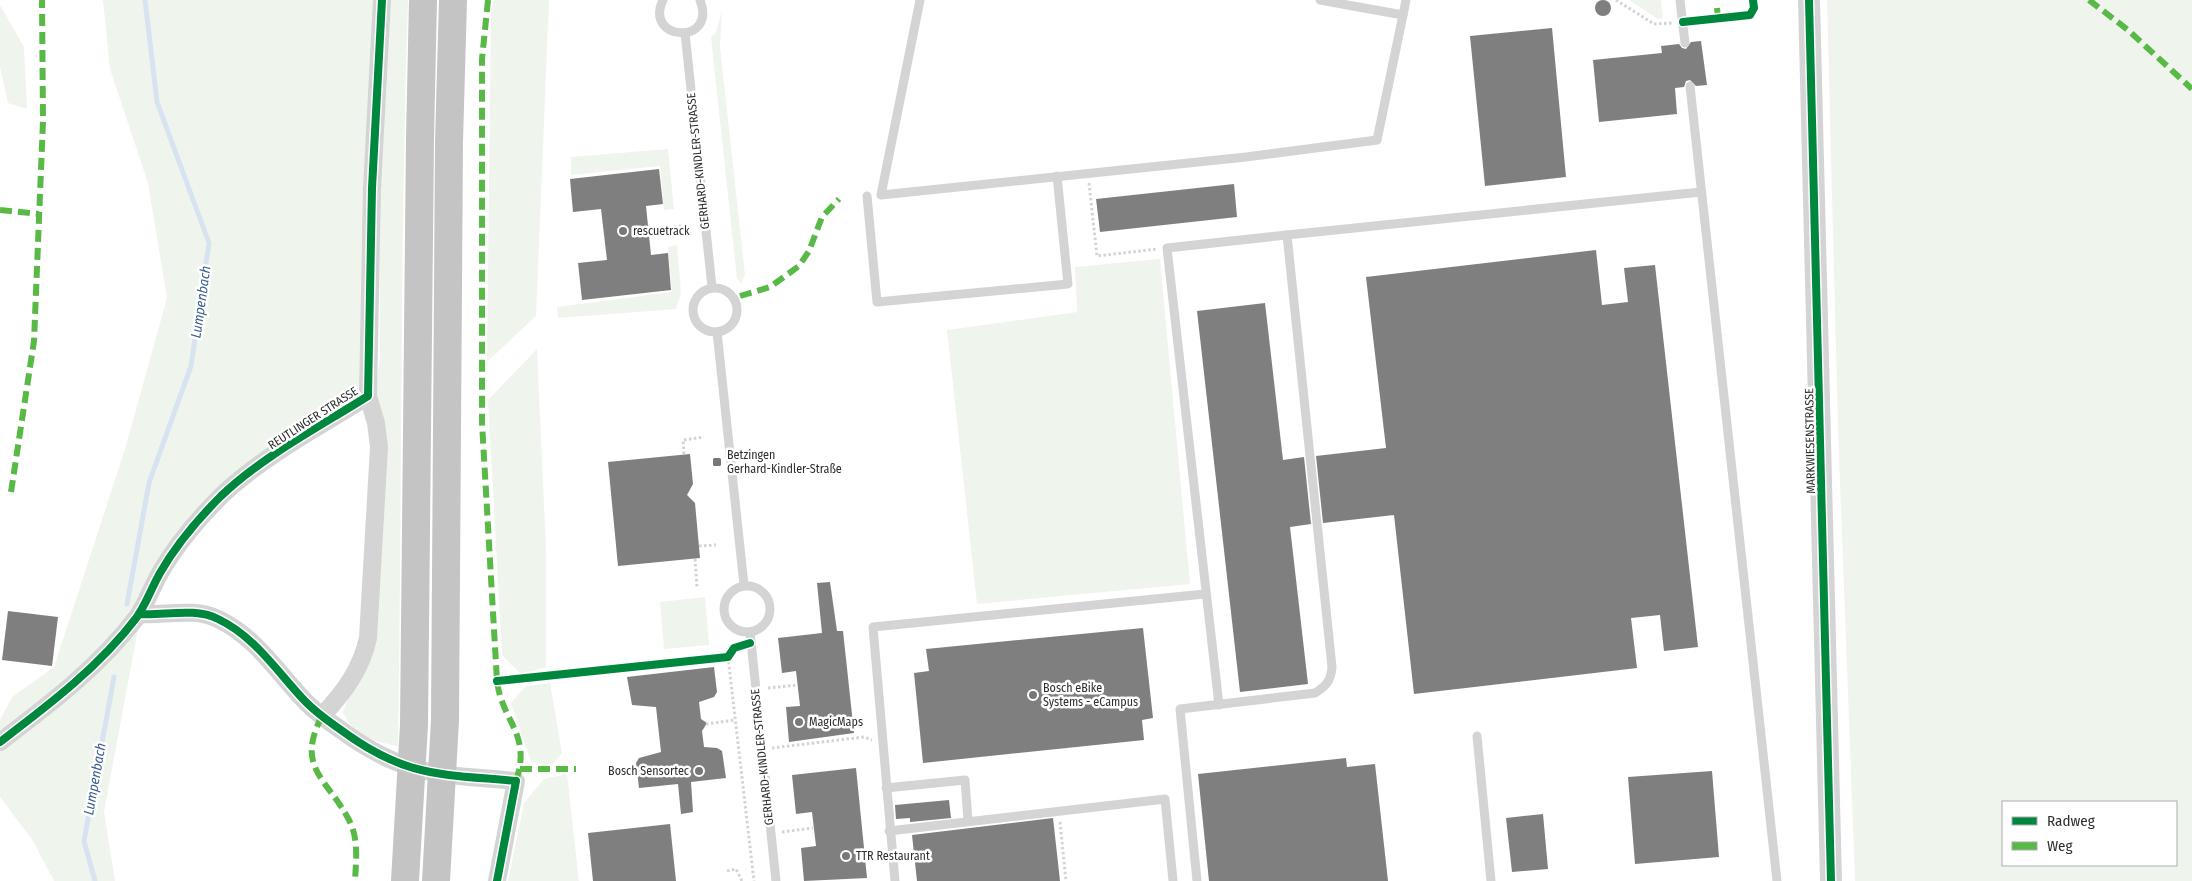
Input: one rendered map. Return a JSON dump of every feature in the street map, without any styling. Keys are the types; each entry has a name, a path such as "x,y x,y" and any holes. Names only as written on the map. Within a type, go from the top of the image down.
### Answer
{"highway":[{"path":"405,881 414,725 420,138 424,0"},
{"path":"436,881 445,720 449,202 453,0"}],"street":[{"name":"REUTLINGER STRASSE","path":"0,742 96,665 139,614 160,572 182,541 222,496 252,470 368,396 372,188 382,0"},
{"name":"MARKWIESENSTRASSE","path":"1809,0 1831,881"},
{"path":"322,716 348,686 364,654 368,638 379,447 376,424 368,396"},
{"path":"139,614 157,616 183,613 216,618 254,643 304,701 322,716 386,760 427,773 516,782 497,881"}],"lane":[{"path":"663,0 660,7 660,18 666,27 674,33 685,34 695,29 702,21 704,11 700,0"},
{"path":"920,0 881,195 1246,157 1377,140 1406,0"},
{"path":"1320,0 1403,15"},
{"path":"1680,0 1685,43"},
{"name":"GERHARD-KINDLER-STRASSE","path":"685,34 712,288"},
{"path":"1690,86 1777,881"},
{"path":"867,196 877,302 1068,284 1057,176"},
{"path":"1219,705 1167,248 1701,192"},
{"path":"1197,881 1180,710 1314,693 1325,687 1331,678 1332,667 1287,235"},
{"path":"712,288 720,288 730,294 737,307 736,317 730,325 717,332 702,328 694,319 693,312 693,305 698,294 712,288"},
{"path":"717,332 744,585"},
{"path":"744,585 756,588 763,593 768,601 770,610 768,618 762,626 750,632 737,630 730,625 725,617 723,608 725,599 730,592 744,585"},
{"path":"895,881 889,830 873,627 1205,594"},
{"name":"GERHARD-KINDLER-STRASSE","path":"750,632 754,689 776,881"},
{"path":"1477,736 1491,881"},
{"path":"886,788 965,780 968,821"},
{"path":"889,830 1166,799 1173,881"}],"path":[{"path":"1616,0 1654,24 1683,22"},
{"path":"1087,173 1097,256 1167,248"},
{"path":"649,229 681,226"},
{"path":"684,454 683,440 704,437"},
{"path":"699,546 716,544"},
{"path":"695,559 697,586"},
{"path":"728,657 754,881"},
{"path":"754,689 798,685"},
{"path":"706,724 736,720"},
{"path":"761,749 864,738"},
{"path":"1059,811 1066,881"},
{"path":"771,834 813,828"},
{"path":"727,871 736,869 742,881"}],"shaded area":[{"path":"103,0 376,0 363,189 365,369 355,395 187,525 138,629 104,812 115,881 54,881 33,841 0,797 0,720 12,697 54,667 125,449 167,298 148,183 110,69"},
{"path":"390,0 408,0 402,280 398,746 373,740 358,732 347,720 343,712 348,698 354,690 383,420 375,393 380,358 379,188"},
{"path":"494,0 549,0 536,316 487,362 491,9"},
{"path":"1629,0 1661,0 1663,18 1658,19"},
{"path":"1827,0 2192,0 2192,881 1855,881 1838,429"},
{"path":"0,5 24,47 27,109 8,103 0,67"},
{"path":"722,11 720,47 745,275 741,283 737,279 711,37 716,32"},
{"path":"668,149 674,209 664,210 660,166 571,175 571,157"},
{"path":"677,245 681,293 676,309 558,318 557,307 672,292 668,247"},
{"path":"1160,259 1190,584 977,604 947,330 1077,312 1075,267"},
{"path":"537,349 546,549 546,667 521,674 502,655 488,400"},
{"path":"705,597 709,645 664,649 660,602"},
{"path":"550,683 562,753 552,765 531,762 511,703 526,686"},
{"path":"567,774 579,881 508,881 524,803 544,779"}],"building":[{"path":"1603,0 1609,2 1611,8 1609,14 1603,16 1597,14 1595,8 1597,2"},
{"path":"1552,28 1566,177 1485,186 1470,36"},
{"path":"1701,41 1707,85 1696,86 1690,80 1686,81 1684,87 1675,88 1677,114 1599,122 1593,60 1662,53 1661,46 1679,44 1682,48 1686,49 1691,42"},
{"path":"659,169 663,204 646,206 651,255 668,253 671,290 582,300 578,263 607,260 601,209 573,212 570,179"},
{"path":"1234,184 1237,217 1100,232 1096,199"},
{"path":"1596,250 1602,305 1628,302 1624,268 1655,265 1698,647 1664,651 1660,615 1631,618 1637,668 1414,694 1394,515 1323,523 1316,456 1386,448 1366,277"},
{"path":"1265,303 1283,460 1304,457 1311,524 1290,527 1308,684 1240,692 1197,311"},
{"path":"690,454 693,484 687,495 695,503 700,558 618,566 608,462"},
{"path":"830,582 837,631 843,631 854,733 789,742 786,707 800,706 796,671 782,673 778,638 822,633 817,583"},
{"path":"8,611 58,617 52,666 2,660"},
{"name":"Bosch eBike Systems - eCampus","path":"1143,628 1153,718 1142,720 1144,740 923,763 914,673 929,671 926,649"},
{"path":"714,667 717,692 714,697 699,702 701,719 707,723 702,731 704,747 717,748 722,751 726,778 691,782 693,812 681,814 678,784 639,788 636,763 639,758 661,752 656,707 632,705 627,677"},
{"path":"1346,758 1347,767 1375,764 1388,881 1209,881 1198,774"},
{"path":"856,768 867,878 804,881 801,848 816,846 812,812 796,814 792,775"},
{"path":"1712,771 1719,857 1635,864 1628,777"},
{"path":"949,800 951,818 910,822 910,818 896,819 895,805"},
{"path":"1543,814 1548,869 1512,872 1506,818"},
{"path":"1053,818 1060,881 917,881 912,835"},
{"path":"670,824 676,881 593,881 588,833"}],"waterway":[{"name":"Lumpenbach","path":"127,604 149,483 191,366 209,243 157,102 145,0"},
{"name":"Lumpenbach","path":"95,881 84,841 114,677"}],"marked path":[{"path":"11,492 34,341 43,121 42,0"},
{"path":"488,0 482,59 482,423 497,681 504,707 518,740 520,765 516,781"},
{"path":"2089,0 2128,30 2192,89"},
{"path":"1717,8 1718,18"},
{"path":"740,296 770,287 799,266 809,251 822,217 839,199"},
{"path":"0,210 39,214"},
{"path":"322,716 312,748 313,761 317,772 352,827 356,850 355,881"},
{"path":"520,769 576,769"}],"cycle path":[{"path":"0,742 73,684 107,652 137,617 160,573 180,542 221,496 237,481 273,455 368,396 372,188 382,0"},
{"path":"1683,22 1750,15 1754,8 1753,0"},
{"path":"1809,0 1831,881"},
{"path":"139,614 199,613 209,615 231,626 254,644 316,712 364,746 385,757 425,771 516,781 497,881"},
{"path":"497,681 728,657 734,648 750,643"}],"place":[{"name":"rescuetrack","path":"623,231"},
{"name":"Betzingen Gerhard-Kindler-Straße","path":"717,462"},
{"name":"Bosch eBike Systems - eCampus","path":"1033,695"},
{"name":"MagicMaps","path":"799,722"},
{"name":"Bosch Sensortec","path":"699,771"},
{"name":"TTR Restaurant","path":"846,856"}]}
